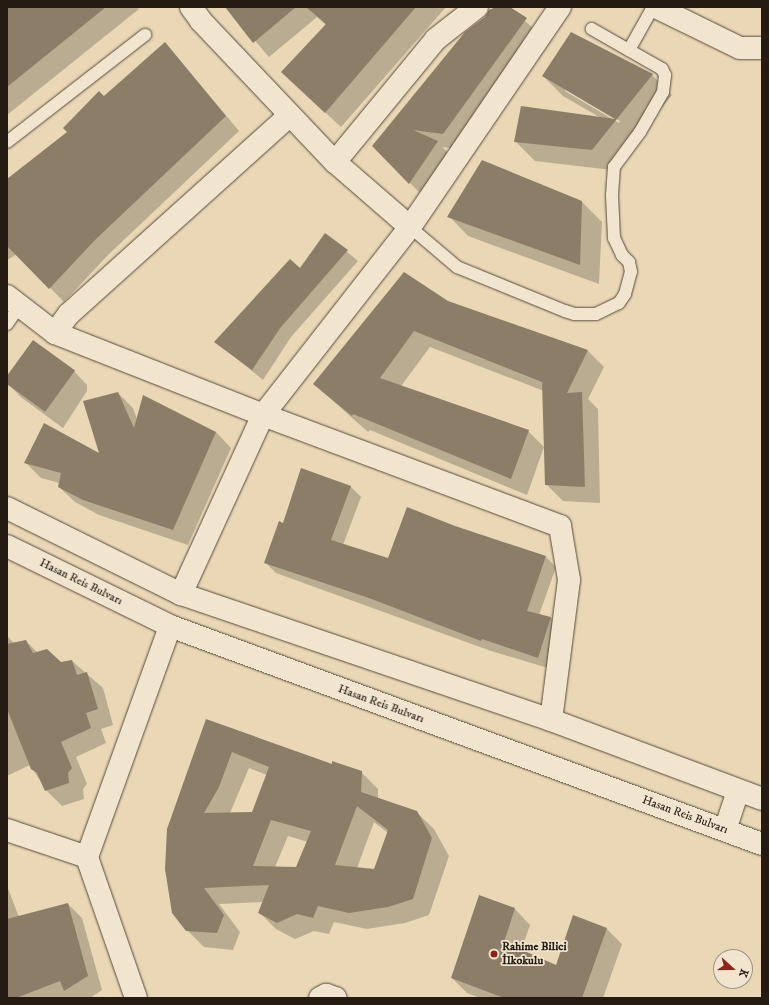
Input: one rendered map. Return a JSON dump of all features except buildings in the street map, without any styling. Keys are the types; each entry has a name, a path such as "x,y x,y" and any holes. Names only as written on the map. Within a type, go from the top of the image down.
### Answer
{"street":[{"path":"191,7 201,21 335,162 410,227"},
{"path":"335,162 436,39 477,7"},
{"path":"181,594 264,416 410,227 560,7"},
{"path":"654,7 740,48 762,48"},
{"path":"55,333 69,314 290,115"},
{"path":"11,309 55,333 264,416 560,526 568,580 551,720"},
{"path":"7,508 181,594 551,720 762,799"},
{"name":"Hasan Reis Bulvarı","path":"7,546 170,626 762,844"},
{"path":"136,998 87,857 170,626"},
{"path":"725,830 738,790"},
{"path":"7,830 87,857"},
{"path":"320,998 326,996 336,998"}],"lane":[{"path":"629,50 654,7"},
{"path":"410,227 457,267 570,312 596,314 618,303 625,294 631,272 629,262 622,255 614,238 612,195 614,167 640,132 666,82 662,69 592,29"},
{"path":"7,142 145,35"}],"place":[{"name":"Rahime Bilici İlkokulu","path":"494,954"}]}
